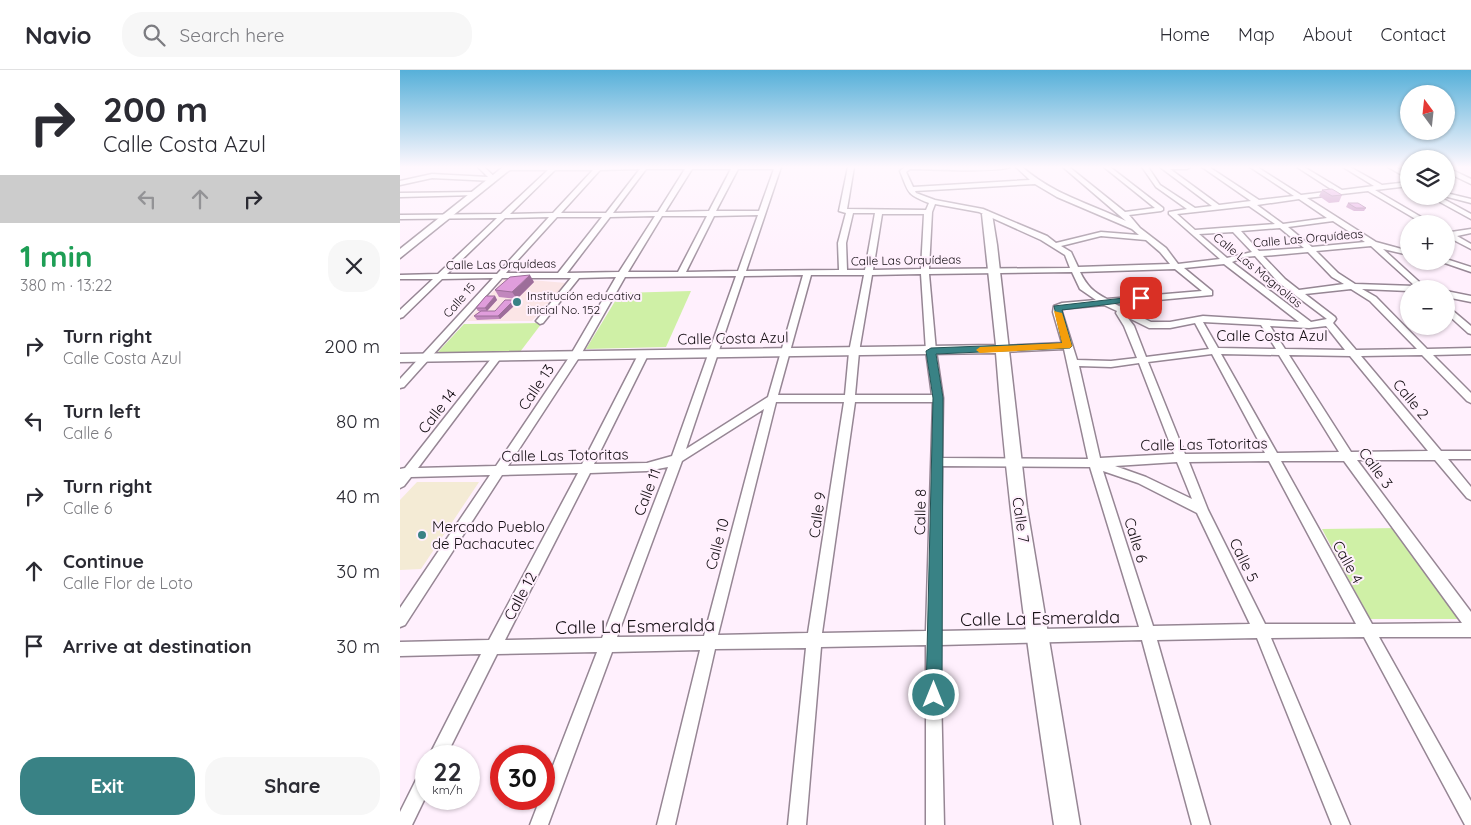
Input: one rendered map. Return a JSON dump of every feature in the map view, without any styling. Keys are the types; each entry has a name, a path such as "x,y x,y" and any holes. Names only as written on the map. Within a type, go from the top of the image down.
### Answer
{"street":[{"path":"401,252 464,202"},
{"path":"400,315 516,202"},
{"name":"Calle 15","path":"400,385 498,275 567,202"},
{"path":"561,275 618,202"},
{"name":"Calle 13","path":"400,620 496,472 575,356 623,273 668,202"},
{"path":"680,275 717,202"},
{"name":"Calle 11","path":"539,825 677,460 765,202"},
{"path":"843,272 842,243 848,202"},
{"path":"924,202 931,207"},
{"path":"1074,202 1115,218 1137,230"},
{"path":"1103,302 1209,293 1176,266 1163,250 1137,230 1124,214 1109,202"},
{"path":"1124,214 1161,209 1152,202"},
{"path":"1182,202 1193,210 1251,202"},
{"path":"1211,202 1216,206"},
{"path":"1253,202 1284,226 1348,285 1373,298 1471,399"},
{"path":"1309,202 1373,244 1413,280"},
{"path":"1392,202 1414,215"},
{"path":"1449,205 1471,217"},
{"path":"847,211 879,211 931,207 981,210 1055,245 1068,254 1083,287 1117,310 1137,320 1157,326 1198,320 1265,324 1309,325 1328,323"},
{"name":"Calle 8","path":"931,207 926,271 931,351 938,398 934,639 935,825"},
{"name":"Calle Las Magnolias","path":"1193,210 1171,213 1226,261 1309,325"},
{"name":"Calle 9","path":"797,825 814,641 850,398 854,352 879,211"},
{"path":"400,217 762,213"},
{"name":"Calle 7","path":"987,214 997,271 1013,462 1037,637 1067,825"},
{"path":"1195,232 1284,226 1333,219"},
{"path":"1235,229 1282,281 1298,293 1348,285 1400,287"},
{"path":"1455,233 1471,231"},
{"path":"1055,245 1101,234 1146,238"},
{"path":"1455,238 1471,247"},
{"name":"Calle Las Orquídeas","path":"400,277 623,273 680,275 869,271 1075,270 1176,266 1226,261 1243,255 1373,244 1400,251"},
{"path":"1455,265 1471,270"},
{"name":"Calle 10","path":"666,825 708,643 784,353 808,273"},
{"path":"540,321 578,274"},
{"name":"Calle 2","path":"1298,293 1329,315 1332,319 1328,323 1355,353 1471,495"},
{"path":"1455,296 1471,299"},
{"name":"Calle 6","path":"1103,302 1057,308 1073,363 1095,463 1148,634 1201,825"},
{"name":"Calle 5","path":"1117,310 1129,326 1202,510 1261,631 1341,825"},
{"path":"1455,316 1471,331"},
{"name":"Calle 4","path":"1198,320 1471,819"},
{"name":"Calle 3","path":"1265,324 1348,457 1471,624"},
{"name":"Calle Costa Azul","path":"400,358 931,351 1067,346"},
{"name":"Calle Costa Azul","path":"1073,363 1110,364 1142,362 1214,351 1355,353 1471,351"},
{"name":"Calle 12","path":"443,745 492,647 587,470 643,355"},
{"name":"Calle 14","path":"400,483 404,473 497,357"},
{"path":"772,399 938,398"},
{"name":"Calle Las Totoritas","path":"404,473 587,470 647,467 677,460 772,399"},
{"name":"Calle Las Totoritas","path":"937,462 1095,463 1182,458 1471,455"},
{"path":"1095,463 1142,480 1202,510"},
{"name":"Calle La Esmeralda","path":"400,649 1261,631 1471,630"},
{"path":"403,825 415,800"}],"shaded area":[{"name":"Institución educativa inicial No. 152","path":"505,278 567,283 532,321 467,321"},
{"name":"Mercado Pueblo de Pachacutec","path":"417,482 479,482 421,569 400,570 400,500"}],"green space":[{"path":"691,291 666,347 586,349 620,293"},
{"path":"542,323 520,352 438,352 464,324"},
{"path":"1398,528 1461,619 1370,619 1322,529"}],"building":[{"path":"1348,203 1358,203 1366,208 1356,208"},
{"path":"530,275 512,292 495,290 510,277"},
{"path":"486,296 495,296 485,308 476,308"},
{"path":"505,300 514,300 498,316 474,316 481,311 495,311"}],"slow traffic":[{"path":"980,350 1067,346 1057,313"}],"place":[{"name":"Institución educativa inicial No. 152","path":"517,302"},
{"name":"Mercado Pueblo de Pachacutec","path":"422,535"}],"route":[{"path":"934,695 938,398 931,351 1067,346 1057,308 1141,298"}]}
